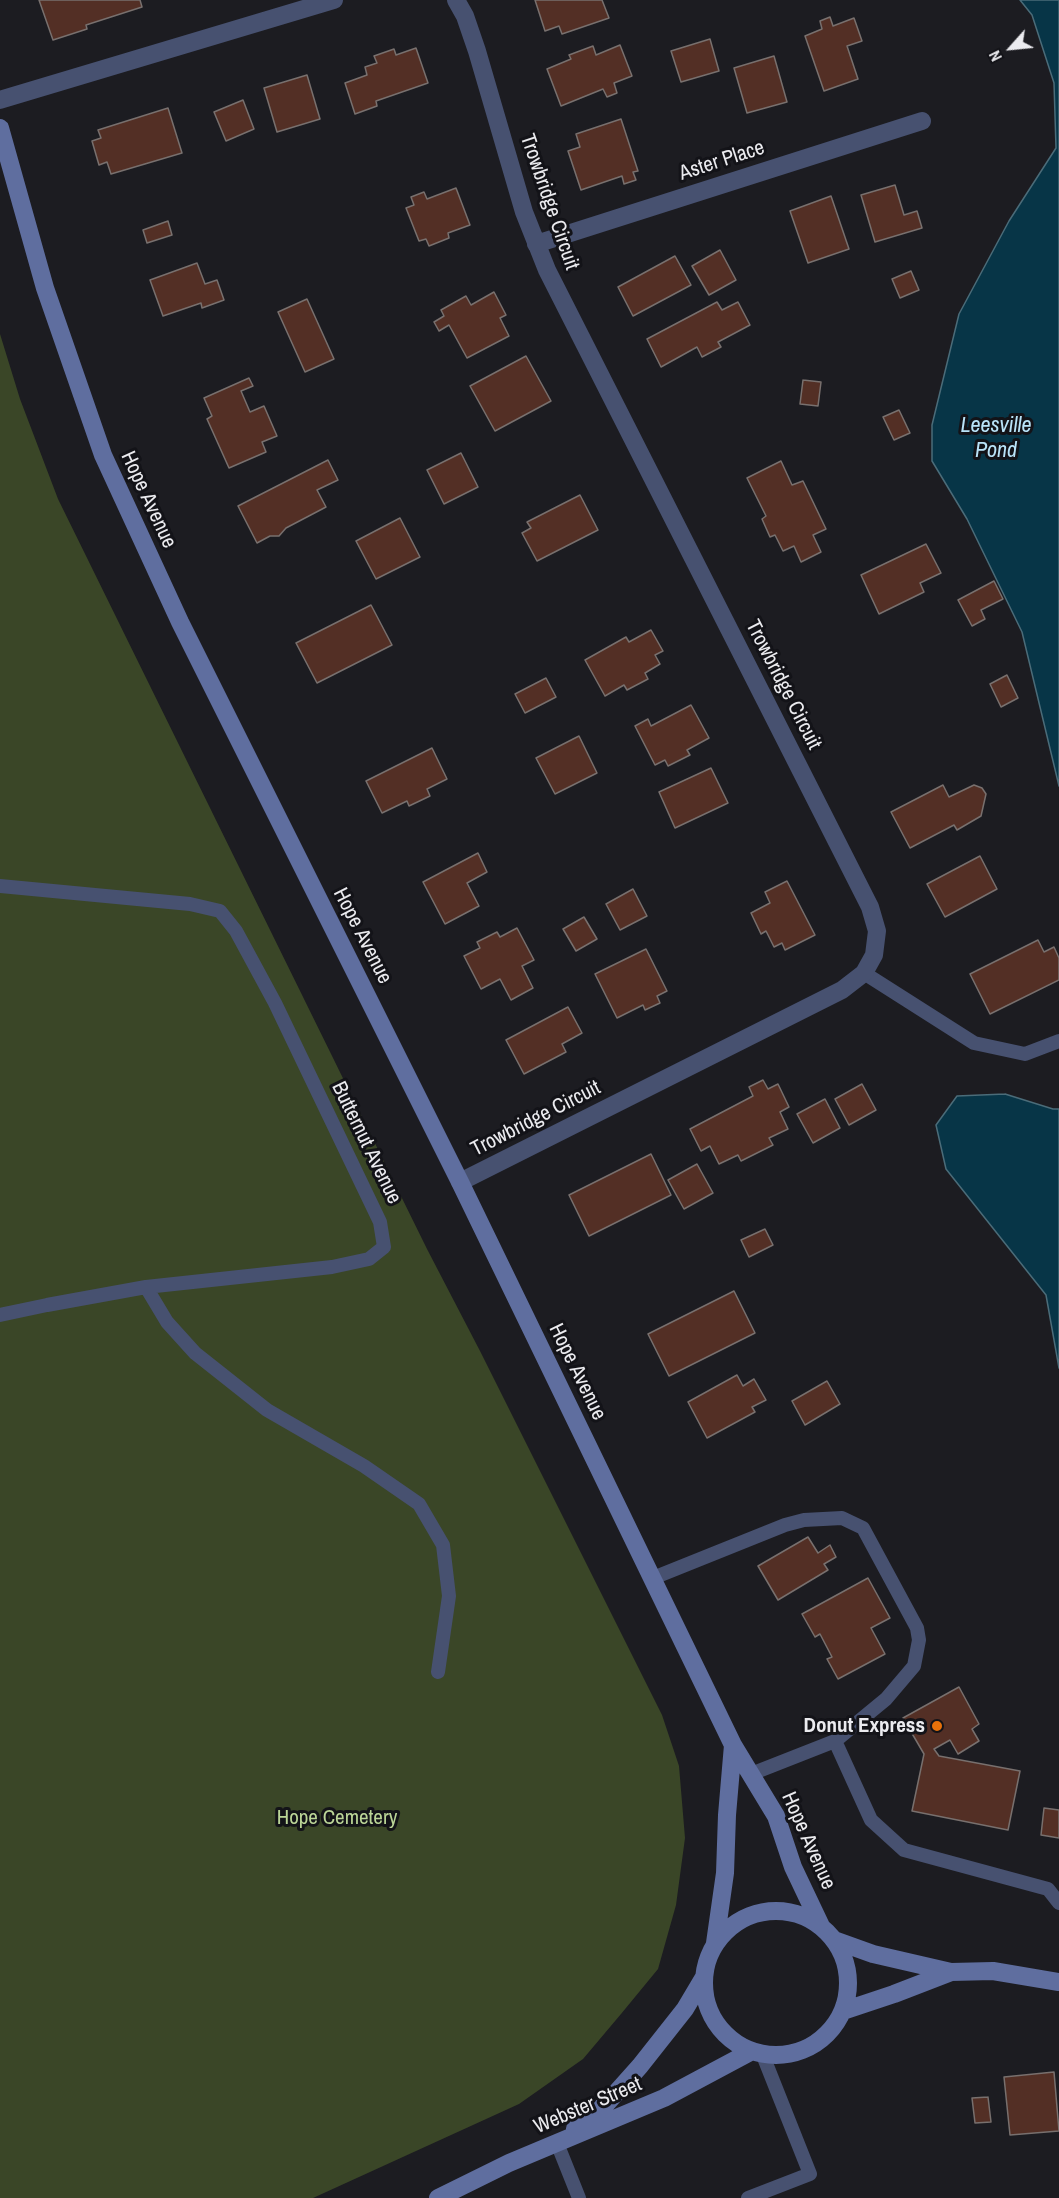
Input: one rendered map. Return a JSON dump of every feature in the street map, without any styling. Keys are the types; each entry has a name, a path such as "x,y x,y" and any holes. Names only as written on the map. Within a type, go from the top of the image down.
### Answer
{"main road":[{"name":"Hope Avenue","path":"0,128 45,288 102,455 180,622 460,1182 733,1745 776,1816 794,1867 821,1926"},
{"path":"715,1943 728,1928 745,1917 764,1911 784,1911 804,1916 821,1926 844,1956 848,1974 843,2011 834,2027 821,2040 805,2049 788,2054 757,2052 735,2042 721,2030 711,2013 705,1996 704,1976 715,1943 725,1873 733,1745"},
{"path":"834,1940 873,1954 951,1972 993,1971 1059,1982"},
{"path":"843,2011 951,1972"},
{"path":"557,2143 607,2103 640,2067 685,2009 704,1976"},
{"name":"Webster Street","path":"438,2198 509,2163 664,2098 757,2052"}],"street":[{"path":"0,100 334,0"},
{"name":"Trowbridge Circuit","path":"456,0 477,51 524,212 536,244 560,297 870,907 877,931 874,955 864,973 842,990 460,1182"},
{"name":"Aster Place","path":"536,244 921,121"}],"lane":[{"name":"Butternut Avenue","path":"0,886 190,904 220,911 237,931 275,1003 380,1222 384,1246 369,1259 332,1268 146,1287 0,1315"},
{"path":"864,973 974,1043 1025,1054 1059,1041"},
{"path":"146,1287 167,1323 195,1353 267,1410 364,1466 419,1504 443,1545 449,1596 438,1672"},
{"path":"653,1578 785,1525 804,1520 842,1518 863,1528 918,1628 919,1640 914,1666 886,1699 835,1741 751,1774"},
{"path":"835,1741 871,1820 904,1851 1048,1889 1059,1903"},
{"path":"748,2198 810,2174 757,2052"},
{"path":"557,2143 579,2198"}],"green space":[{"name":"Hope Cemetery","path":"0,334 20,399 58,499 427,1249 662,1715 679,1766 685,1838 676,1905 658,1969 583,2059 519,2104 313,2198 0,2198"}],"water":[{"name":"Leesville Pond","path":"1020,0 1059,0 1059,786 1022,632 967,519 932,461 932,425 959,314 1009,221 1056,148 1054,83 1032,15"},
{"path":"1005,1094 1059,1109 1059,1368 1046,1295 946,1169 936,1125 957,1096"}],"building":[{"path":"39,0 140,0 142,7 86,25 87,29 53,40"},
{"path":"535,0 602,0 609,18 562,34 559,26 545,31"},
{"path":"830,17 833,26 854,18 862,41 847,46 858,79 824,91 805,36 822,29 820,21"},
{"path":"710,39 719,71 681,82 671,51"},
{"path":"620,45 632,76 614,83 617,93 607,97 603,89 561,106 547,69 571,59 569,55 593,46 596,55"},
{"path":"416,48 428,83 376,101 377,106 355,114 345,83 367,75 365,67 377,63 374,56 394,49 396,55"},
{"path":"774,56 787,102 747,113 734,68"},
{"path":"307,75 320,119 277,132 264,88"},
{"path":"243,100 254,129 226,141 214,112"},
{"path":"168,108 182,153 111,174 107,162 99,165 92,141 101,138 98,130"},
{"path":"621,119 638,171 633,172 636,180 624,184 622,176 581,190 568,151 580,147 576,134"},
{"path":"895,185 904,215 917,211 922,228 875,242 861,195"},
{"path":"456,188 470,225 448,233 449,238 429,246 426,239 419,241 406,208 414,205 411,197 424,192 427,199"},
{"path":"831,196 849,249 808,263 790,211"},
{"path":"168,221 172,235 147,243 143,230"},
{"path":"720,250 736,280 709,295 692,266"},
{"path":"675,256 691,285 633,316 618,287"},
{"path":"197,263 205,284 217,280 224,300 202,308 201,303 163,316 150,280"},
{"path":"911,271 919,290 900,298 892,279"},
{"path":"494,292 506,315 500,318 509,336 467,358 449,325 439,331 434,322 444,316 441,310 466,296 471,305"},
{"path":"307,299 334,359 305,372 278,312"},
{"path":"717,302 722,310 738,302 750,325 718,342 721,347 702,357 697,347 661,367 647,339"},
{"path":"526,356 551,401 495,431 470,386"},
{"path":"249,378 253,386 241,391 250,412 264,406 277,436 262,442 266,452 229,468 207,419 212,416 204,398"},
{"path":"803,380 821,382 818,406 800,404"},
{"path":"899,410 910,433 894,440 883,417"},
{"path":"461,453 478,487 444,504 427,470"},
{"path":"328,460 338,480 317,490 326,507 286,528 279,536 270,536 257,543 238,506"},
{"path":"781,461 792,485 803,481 826,529 813,535 821,552 801,562 794,546 783,551 775,535 770,537 762,519 766,516 747,478"},
{"path":"580,495 598,530 537,561 522,533 531,528 527,522"},
{"path":"400,518 420,557 376,579 356,541"},
{"path":"926,544 941,573 920,583 924,592 879,614 861,575"},
{"path":"994,581 1003,599 981,610 985,619 972,626 958,600"},
{"path":"371,605 392,645 317,683 296,643"},
{"path":"651,630 663,651 655,655 660,664 645,673 648,679 627,690 624,685 605,696 585,660 626,637 629,642"},
{"path":"1007,675 1018,698 1001,707 990,684"},
{"path":"546,678 556,697 525,713 515,694"},
{"path":"691,705 709,738 687,750 690,755 668,766 665,760 655,765 635,726 648,719 651,726"},
{"path":"579,736 597,773 555,794 536,758"},
{"path":"432,748 447,779 427,789 430,796 409,806 407,801 382,813 366,781"},
{"path":"711,768 728,803 675,828 659,792"},
{"path":"943,785 949,797 974,785 982,788 986,794 981,816 957,830 954,825 910,848 891,812"},
{"path":"478,853 487,872 467,883 479,906 445,924 423,882"},
{"path":"980,856 997,889 945,917 927,884"},
{"path":"787,881 815,935 785,950 782,943 774,947 766,931 761,934 751,913 770,903 765,892"},
{"path":"633,889 647,916 620,930 606,904"},
{"path":"584,917 597,939 576,951 563,929"},
{"path":"517,928 534,960 522,966 533,988 511,1000 500,979 481,989 464,956 480,948 477,942 497,932 500,937"},
{"path":"1038,940 1044,952 1054,947 1059,958 1059,980 990,1014 970,974"},
{"path":"646,949 667,991 657,996 660,1003 645,1010 643,1005 617,1018 595,974"},
{"path":"568,1007 582,1033 562,1044 566,1052 524,1074 506,1040"},
{"path":"763,1080 768,1089 778,1084 789,1107 780,1112 788,1129 769,1138 773,1145 741,1161 738,1155 719,1164 710,1146 701,1151 690,1129 753,1096 749,1087"},
{"path":"862,1084 876,1110 849,1125 835,1099"},
{"path":"825,1099 840,1128 813,1143 797,1114"},
{"path":"651,1154 671,1195 589,1236 569,1195"},
{"path":"697,1164 713,1193 684,1209 668,1180"},
{"path":"765,1229 773,1245 749,1257 741,1240"},
{"path":"734,1291 755,1333 669,1376 648,1334"},
{"path":"737,1375 743,1386 754,1379 766,1400 752,1407 755,1412 707,1438 688,1402"},
{"path":"827,1381 840,1404 805,1425 792,1401"},
{"path":"808,1537 818,1553 830,1545 836,1557 824,1564 828,1570 778,1600 758,1566"},
{"path":"868,1578 890,1618 871,1628 885,1654 838,1679 827,1659 832,1657 820,1634 815,1637 802,1614"},
{"path":"959,1687 979,1724 972,1729 979,1741 958,1754 950,1740 934,1749 939,1756 1020,1771 1008,1830 912,1811 924,1754 903,1718"},
{"path":"1044,1808 1059,1810 1059,1838 1041,1835"},
{"path":"1054,2072 1059,2131 1010,2135 1004,2077"},
{"path":"988,2097 991,2122 975,2123 972,2098"}],"place":[{"name":"Donut Express","path":"937,1726"}]}
